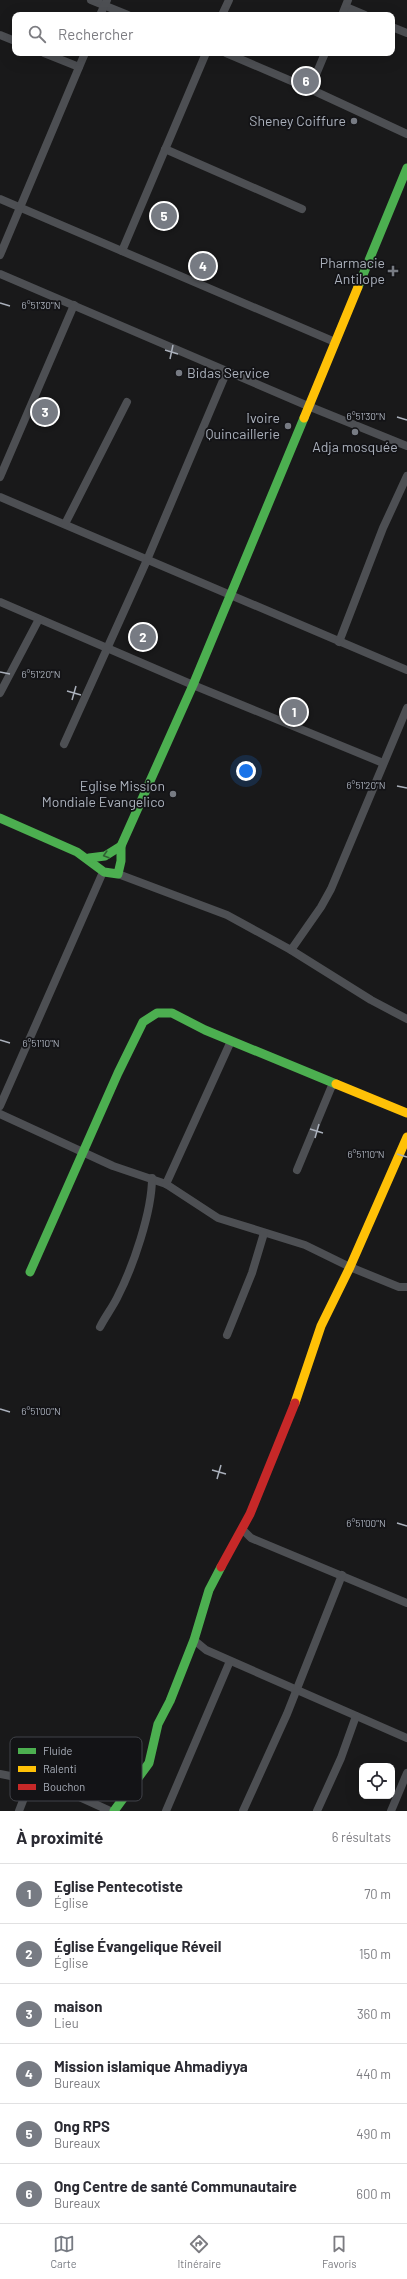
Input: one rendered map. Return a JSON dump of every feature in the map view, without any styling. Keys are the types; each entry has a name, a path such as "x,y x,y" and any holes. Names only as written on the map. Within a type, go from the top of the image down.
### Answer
{"street":[{"path":"91,0 106,3 122,12"},
{"path":"223,12 229,0"},
{"path":"102,12 106,3"},
{"path":"347,3 360,12"},
{"path":"395,28 407,33"},
{"path":"0,35 12,40"},
{"path":"52,56 79,67"},
{"path":"0,255 84,56"},
{"path":"122,251 205,56"},
{"path":"233,56 310,89 407,134"},
{"path":"310,89 324,56"},
{"path":"165,149 302,209"},
{"path":"89,858 105,856 113,853 120,846 193,685 407,168"},
{"path":"0,199 335,342"},
{"path":"0,274 308,406 407,446"},
{"path":"0,477 74,305"},
{"path":"64,744 147,560 227,371"},
{"path":"65,524 127,402"},
{"path":"339,642 383,528 407,476"},
{"path":"0,497 407,670"},
{"path":"0,602 193,685 383,763"},
{"path":"0,693 39,619"},
{"path":"291,950 321,907 331,889 407,708"},
{"path":"0,818 89,858 103,872 111,875 118,874 227,915 291,950 371,1000 407,1020"},
{"path":"118,874 121,861 120,846"},
{"path":"0,1106 103,872"},
{"path":"30,1272 115,1080 143,1022 149,1017 164,1012 172,1013 205,1030 407,1113"},
{"path":"166,1184 231,1041"},
{"path":"297,1170 333,1082"},
{"path":"0,1114 113,1166 166,1184 218,1218 305,1245 350,1267 400,1287 407,1287"},
{"path":"142,1773 149,1763 158,1724 194,1640 197,1625 209,1590 242,1529 303,1384 321,1326 350,1267 407,1137"},
{"path":"100,1327 117,1298 135,1254 149,1207 152,1178"},
{"path":"227,1335 252,1273 264,1233"},
{"path":"242,1529 251,1538 407,1603"},
{"path":"243,1811 287,1714 295,1690 326,1620 342,1575"},
{"path":"194,1640 206,1650 407,1738"},
{"path":"166,1811 230,1661"},
{"path":"317,1811 341,1758 356,1716"},
{"path":"391,1811 407,1773"},
{"path":"0,1774 10,1776"},
{"path":"19,1811 23,1801"},
{"path":"88,1801 110,1811"},
{"path":"114,1811 121,1801"}],"traffic: fast":[{"path":"358,287 407,168"},
{"path":"89,858 105,856 121,846 193,685 304,418"},
{"path":"0,818 77,852 104,872 118,874 121,861 121,846"},
{"path":"30,1272 118,1073 143,1022 157,1013 172,1013 205,1030 336,1084"},
{"path":"142,1773 149,1763 158,1724 170,1701 194,1640 209,1590 221,1567"},
{"path":"114,1811 121,1801"}],"traffic: slow":[{"path":"304,418 358,287"},
{"path":"336,1084 407,1113"},
{"path":"295,1403 321,1326 350,1267 407,1137"}],"traffic: jam":[{"path":"221,1567 250,1514 295,1403"}],"place":[{"name":"Ong Centre de santé Communautaire","path":"306,81"},
{"name":"Sheney Coiffure","path":"354,121"},
{"name":"Ong RPS","path":"164,216"},
{"name":"Mission islamique Ahmadiyya","path":"203,266"},
{"name":"Pharmacie Antilope","path":"393,271"},
{"name":"Bidas Service","path":"179,373"},
{"name":"maison","path":"45,412"},
{"name":"Ivoire Quincaillerie","path":"288,426"},
{"name":"Adja mosquée","path":"355,432"},
{"name":"Église Évangelique Réveil","path":"143,637"},
{"name":"Eglise Pentecotiste","path":"294,712"},
{"name":"Eglise Mission Mondiale Evangelico","path":"173,794"}]}
